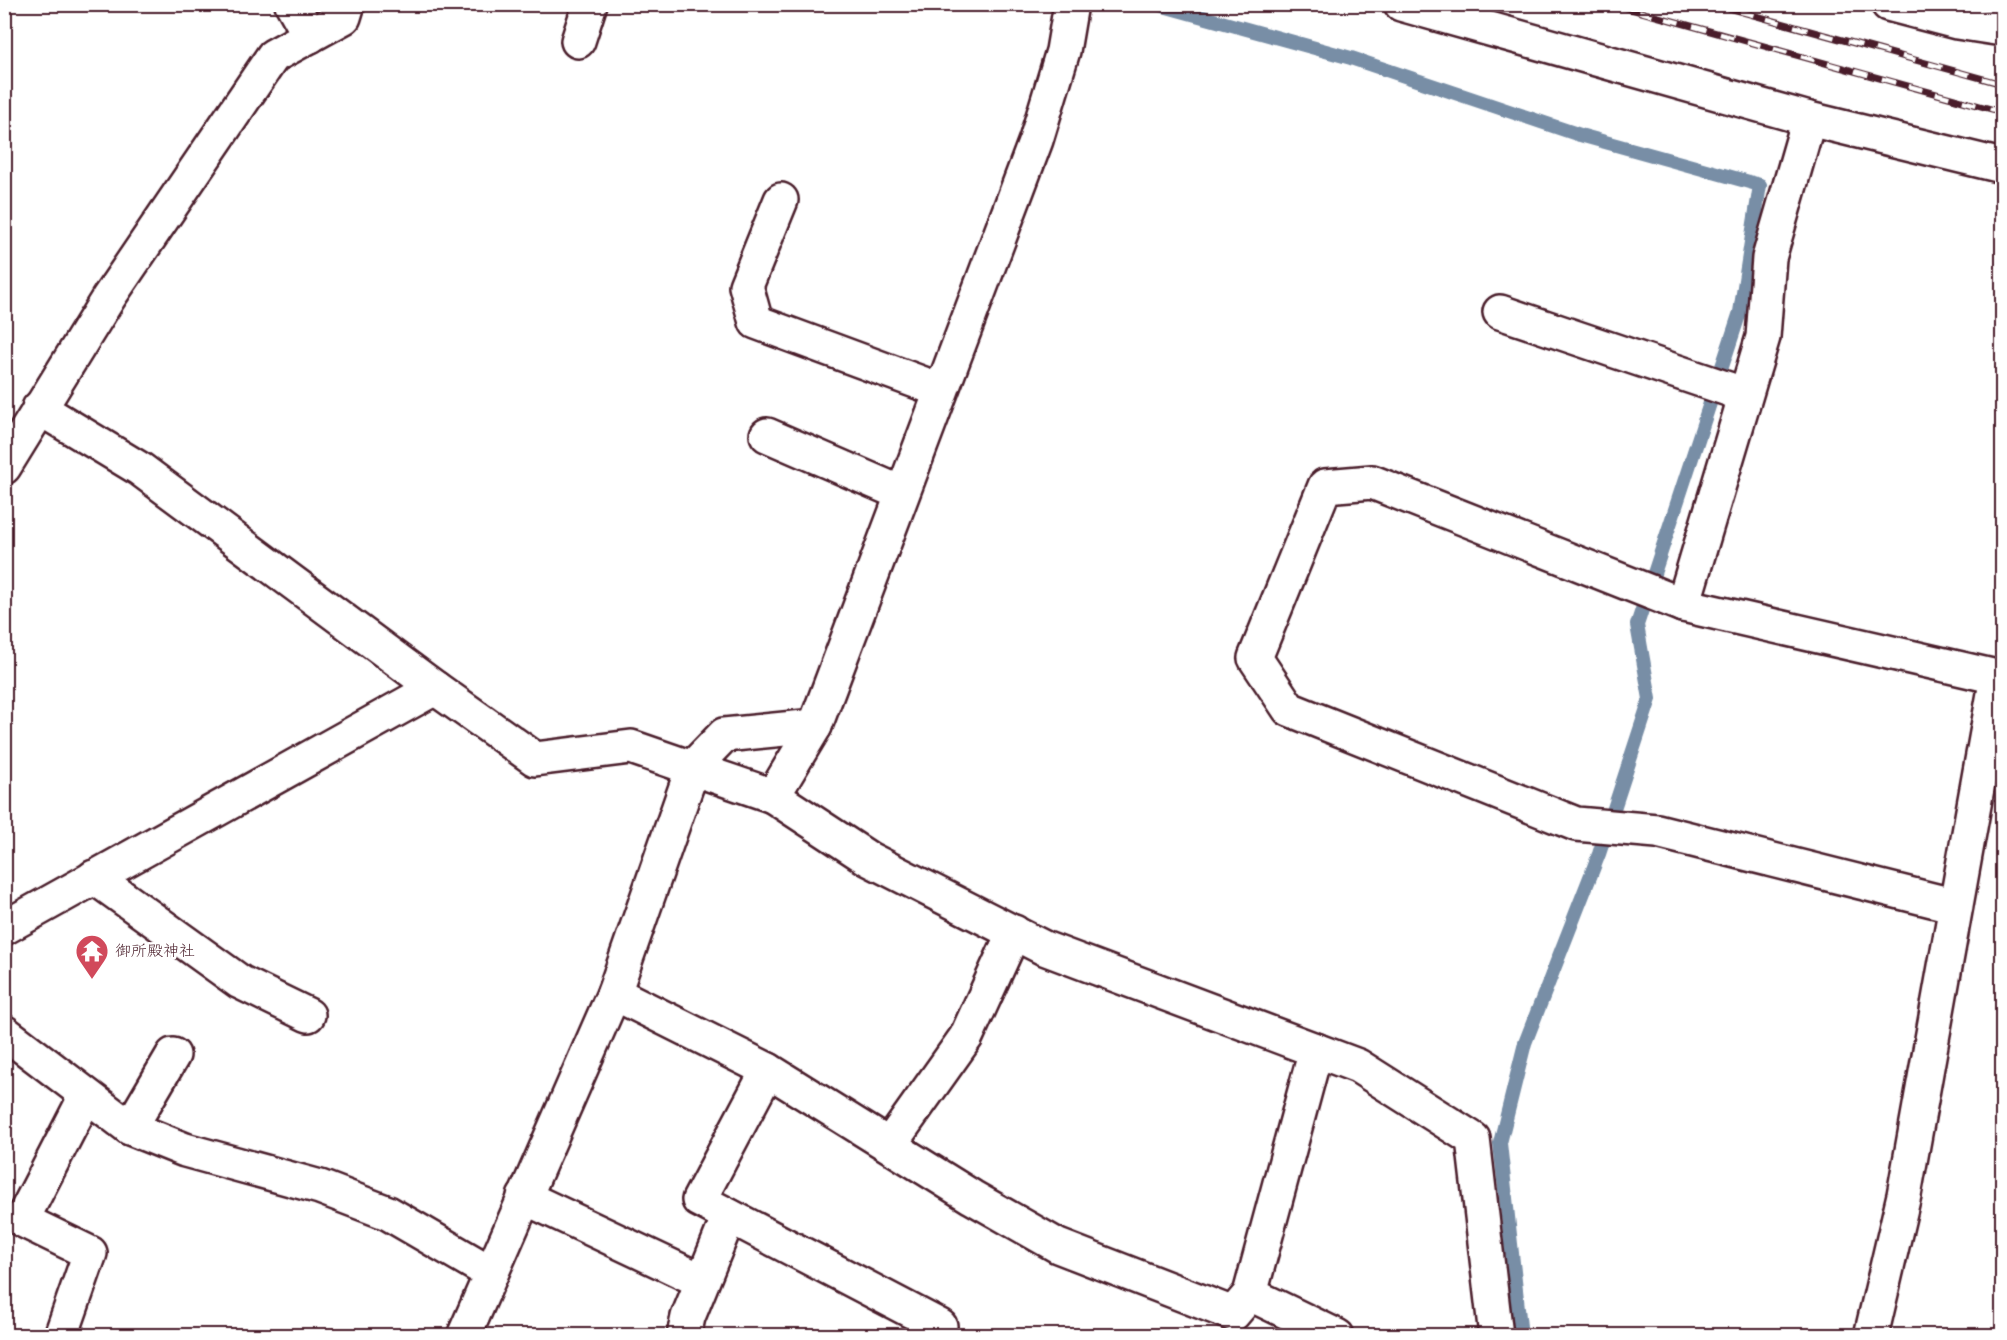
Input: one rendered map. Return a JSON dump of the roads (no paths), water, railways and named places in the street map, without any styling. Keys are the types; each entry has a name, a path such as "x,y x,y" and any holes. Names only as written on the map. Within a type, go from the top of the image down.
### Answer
{"street":[{"path":"292,4 310,36"},
{"path":"4,467 109,297 273,56 344,17 348,4"},
{"path":"578,41 590,4"},
{"path":"773,796 815,726 1036,140 1063,51 1071,4"},
{"path":"1401,4 1809,119 2002,166"},
{"path":"1888,4 1957,22 2002,29"},
{"path":"1683,605 1762,338 1769,258 1809,119"},
{"path":"781,200 746,286 756,322 940,390"},
{"path":"1500,312 1728,389 1744,398"},
{"path":"39,408 140,469 435,688 535,759 631,747 693,766 773,796 869,859 1044,948 1358,1066 1473,1139 1496,1335"},
{"path":"767,435 902,493"},
{"path":"1871,1335 1904,1195 1956,906 1997,677 1683,605 1372,482 1325,486 1255,658 1289,709 1576,824 1657,831 1956,906"},
{"path":"4,927 435,688"},
{"path":"464,1335 615,993 693,766 724,735 815,726"},
{"path":"94,877 240,982 308,1016"},
{"path":"890,1144 966,1036 1014,932"},
{"path":"615,993 768,1070 972,1197 1058,1246 1233,1314 1250,1294 1316,1050"},
{"path":"4,1032 130,1128 185,1150 320,1187 388,1213 491,1273"},
{"path":"130,1128 173,1055"},
{"path":"768,1070 699,1200 940,1326"},
{"path":"60,1335 90,1253 22,1220 86,1096"},
{"path":"524,1197 702,1281"},
{"path":"684,1335 688,1317 729,1216"},
{"path":"1250,1294 1337,1335"}],"waterway":[{"path":"1156,4 1351,58 1580,135 1760,185 1740,312 1637,625 1650,699 1599,854 1525,1043 1500,1143 1521,1336"}],"railway":[{"path":"1612,4 2002,112"},
{"path":"1713,4 2002,84"}],"place":[{"name":"御所殿神社","path":"92,980"}]}
